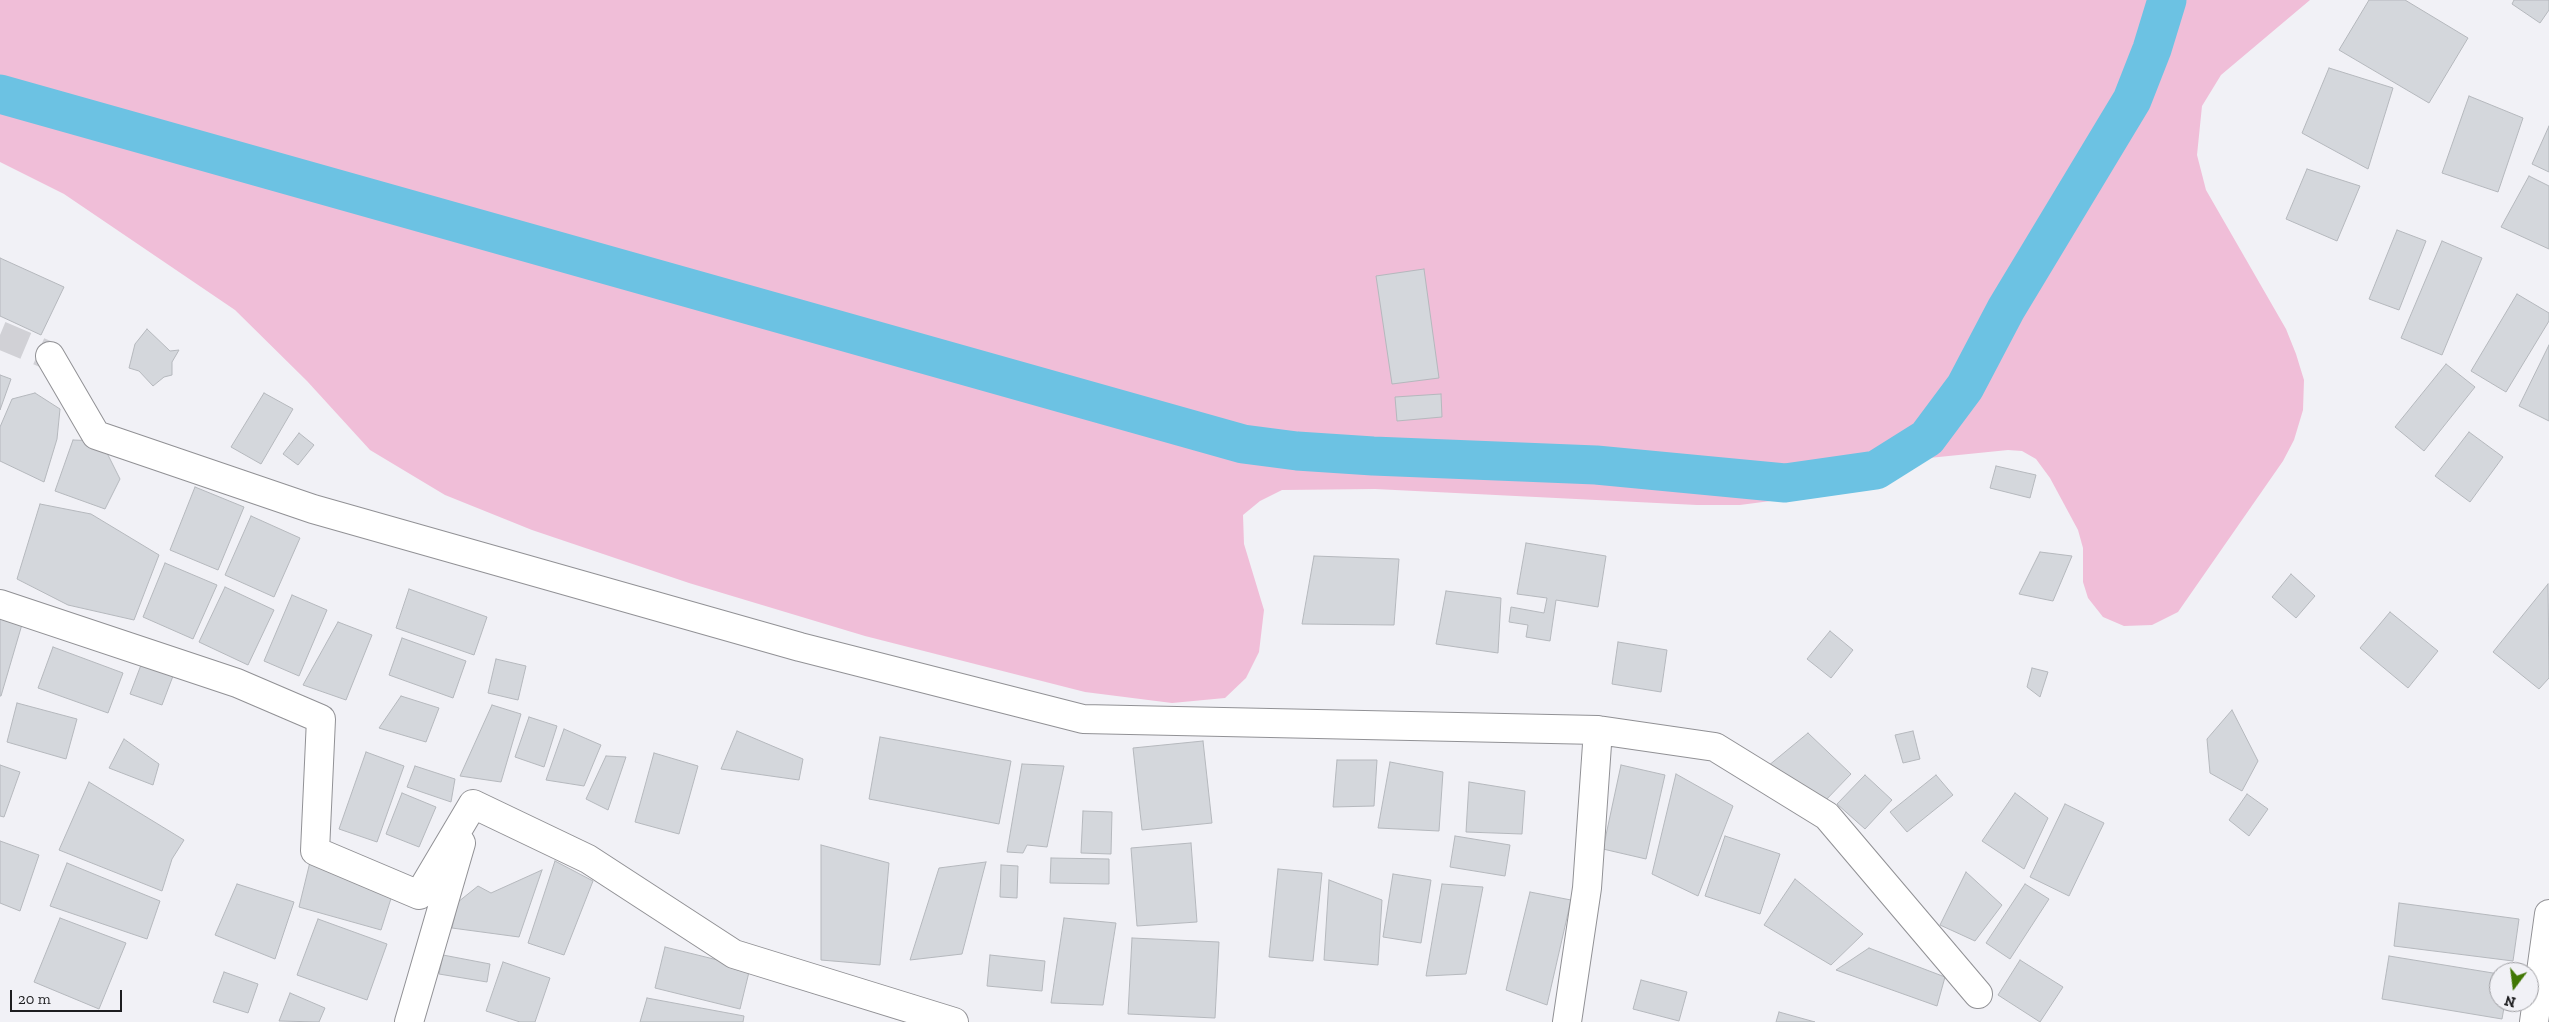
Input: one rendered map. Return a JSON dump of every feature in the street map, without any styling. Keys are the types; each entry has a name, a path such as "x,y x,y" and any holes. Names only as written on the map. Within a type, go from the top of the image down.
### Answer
{"street":[{"path":"50,356 96,435 332,514 800,647 1083,719 1598,730 1715,747 1827,816 1978,994"},
{"path":"0,604 237,683 321,719 316,850 419,895 473,804"},
{"path":"1567,1022 1587,888 1598,730"},
{"path":"409,1022 473,804"},
{"path":"473,804 588,859 734,954 954,1022"},
{"path":"2534,1022 2549,914"}],"shaded area":[{"path":"0,0 2310,0 2221,75 2202,106 2197,155 2206,190 2286,329 2304,380 2303,410 2294,440 2283,461 2178,612 2152,625 2124,626 2103,617 2088,598 2083,582 2083,548 2078,530 2050,478 2036,459 2022,451 2008,450 1919,459 1778,500 1740,505 1697,505 1375,489 1282,490 1260,501 1243,515 1244,544 1264,610 1259,652 1246,678 1225,698 1172,703 1085,692 865,636 689,583 532,530 445,495 370,450 307,381 235,310 64,194 0,162"}],"building":[{"path":"2369,0 2405,0 2468,38 2429,103 2339,50"},
{"path":"2514,0 2549,0 2549,10 2540,23 2512,4"},
{"path":"2329,68 2393,88 2368,169 2302,133"},
{"path":"2469,96 2523,118 2498,192 2442,173"},
{"path":"2549,126 2549,172 2532,164"},
{"path":"2307,169 2360,186 2337,241 2286,219"},
{"path":"2529,176 2549,186 2549,249 2501,227"},
{"path":"2397,230 2426,241 2399,310 2369,299"},
{"path":"2442,241 2482,258 2442,355 2401,338"},
{"path":"0,258 64,287 41,335 0,316"},
{"path":"1424,269 1439,378 1392,384 1376,276"},
{"path":"2517,294 2549,313 2549,321 2506,392 2471,371"},
{"path":"147,329 170,351 179,350 172,362 172,375 164,377 153,386 139,371 129,368 135,344"},
{"path":"2549,345 2549,421 2519,406"},
{"path":"2446,364 2475,387 2424,451 2395,427"},
{"path":"0,375 11,379 0,410"},
{"path":"35,393 60,409 57,439 44,482 0,461 0,427 12,399"},
{"path":"264,393 293,409 261,464 231,447"},
{"path":"1441,394 1442,417 1397,421 1395,397"},
{"path":"2469,432 2503,457 2470,502 2435,476"},
{"path":"299,433 314,445 298,465 283,454"},
{"path":"73,440 101,441 120,479 105,509 55,491"},
{"path":"1996,466 2036,475 2030,498 1990,488"},
{"path":"195,487 244,507 218,570 170,550"},
{"path":"40,504 91,514 159,555 134,620 68,605 17,579"},
{"path":"251,516 300,538 274,597 225,575"},
{"path":"1526,543 1606,556 1598,607 1556,600 1550,641 1526,637 1528,625 1509,622 1511,607 1544,613 1547,598 1517,594"},
{"path":"2040,552 2072,556 2053,601 2019,594"},
{"path":"1314,556 1399,559 1394,625 1302,624"},
{"path":"165,563 217,585 193,639 143,617"},
{"path":"2291,574 2315,596 2296,618 2272,597"},
{"path":"2548,584 2549,678 2539,689 2493,652"},
{"path":"225,587 274,610 248,665 199,642"},
{"path":"409,589 487,617 474,655 396,628"},
{"path":"1446,591 1501,598 1498,653 1436,644"},
{"path":"292,595 327,610 299,676 264,661"},
{"path":"2390,612 2438,651 2408,688 2360,648"},
{"path":"0,615 23,621 1,696 0,696"},
{"path":"338,622 372,635 346,700 303,685"},
{"path":"1830,631 1853,650 1831,678 1807,659"},
{"path":"402,638 466,661 453,698 389,675"},
{"path":"1618,642 1667,650 1661,692 1612,684"},
{"path":"53,647 123,673 108,713 38,688"},
{"path":"496,659 526,666 518,700 488,693"},
{"path":"141,665 173,676 162,705 130,694"},
{"path":"2032,668 2048,672 2040,697 2027,687"},
{"path":"401,696 439,708 426,742 379,728"},
{"path":"17,703 77,719 66,759 7,742"},
{"path":"492,705 521,714 501,782 460,776"},
{"path":"2232,710 2258,761 2242,791 2210,773 2207,739"},
{"path":"529,717 557,726 544,767 515,757"},
{"path":"564,729 601,745 584,786 546,780"},
{"path":"737,731 803,759 799,780 721,769"},
{"path":"1913,731 1920,759 1903,763 1895,735"},
{"path":"1808,733 1851,774 1823,803 1768,766"},
{"path":"880,737 1011,761 999,824 869,799"},
{"path":"124,739 159,764 153,785 109,768"},
{"path":"1203,741 1212,823 1142,830 1133,748"},
{"path":"366,752 404,766 377,842 339,829"},
{"path":"654,753 698,766 679,834 635,822"},
{"path":"606,756 626,757 608,810 586,799"},
{"path":"1337,760 1377,760 1374,806 1333,807"},
{"path":"1390,762 1443,772 1439,831 1378,828"},
{"path":"1022,764 1064,766 1047,847 1027,845 1023,853 1007,852"},
{"path":"0,765 20,772 4,817 0,816"},
{"path":"1621,765 1665,775 1646,859 1603,849"},
{"path":"415,766 455,779 451,802 407,787"},
{"path":"1676,774 1733,806 1698,896 1652,874"},
{"path":"1865,775 1892,800 1865,829 1837,804"},
{"path":"1936,775 1953,795 1907,832 1890,812"},
{"path":"89,782 184,840 172,859 162,891 59,850"},
{"path":"1469,782 1525,791 1522,834 1466,832"},
{"path":"402,793 436,807 419,847 386,834"},
{"path":"2015,793 2048,818 2024,869 1982,841"},
{"path":"2247,794 2268,809 2249,836 2229,820"},
{"path":"2065,804 2104,823 2069,896 2030,877"},
{"path":"1083,811 1112,812 1111,854 1081,853"},
{"path":"1455,836 1510,845 1505,876 1450,867"},
{"path":"1725,836 1780,854 1760,914 1705,896"},
{"path":"0,841 39,855 20,911 0,903"},
{"path":"1191,843 1197,922 1137,926 1131,848"},
{"path":"821,845 889,863 880,965 821,960"},
{"path":"1051,858 1109,859 1109,884 1050,883"},
{"path":"555,861 593,881 564,955 528,943"},
{"path":"310,862 394,889 381,930 299,907"},
{"path":"986,862 962,954 910,960 939,868"},
{"path":"67,863 160,901 147,939 50,906"},
{"path":"1001,865 1018,866 1017,898 1000,897"},
{"path":"1278,869 1322,873 1313,961 1269,957"},
{"path":"542,870 519,937 452,928 458,902 478,886 491,893"},
{"path":"1966,872 2002,905 1975,941 1940,925"},
{"path":"1393,874 1431,880 1421,943 1383,937"},
{"path":"1795,879 1863,934 1831,965 1764,925"},
{"path":"1329,880 1382,900 1378,965 1324,960"},
{"path":"237,884 294,902 275,959 215,935"},
{"path":"1442,884 1483,887 1466,974 1426,976"},
{"path":"2025,884 2049,899 2010,959 1986,943"},
{"path":"1530,892 1571,900 1547,1005 1506,990"},
{"path":"2399,903 2519,919 2513,961 2394,946"},
{"path":"60,918 126,943 99,1009 34,982"},
{"path":"1064,918 1116,923 1103,1005 1051,1003"},
{"path":"318,919 387,944 367,1000 297,975"},
{"path":"1132,938 1219,942 1215,1018 1128,1014"},
{"path":"665,947 750,968 740,1009 655,988"},
{"path":"1869,948 1945,977 1937,1006 1836,970"},
{"path":"443,955 490,964 487,982 439,974"},
{"path":"990,955 1045,961 1042,991 987,986"},
{"path":"2389,956 2489,972 2489,1012 2503,1012 2502,1019 2382,999"},
{"path":"2020,960 2063,987 2040,1022 1998,995"},
{"path":"503,962 550,978 535,1022 520,1022 486,1011"},
{"path":"224,972 258,984 248,1013 213,1002"},
{"path":"1641,980 1687,992 1679,1021 1633,1009"},
{"path":"290,993 325,1008 319,1022 279,1021"},
{"path":"647,998 744,1016 743,1022 640,1022"},
{"path":"1779,1012 1815,1022 1776,1022"}],"waterway":[{"path":"0,94 1243,444 1297,451 1373,456 1596,465 1785,483 1876,470 1927,438 1965,387 2006,309 2132,100 2152,49 2167,0"}],"tunnel":[{"path":"0,335 50,356"}]}
